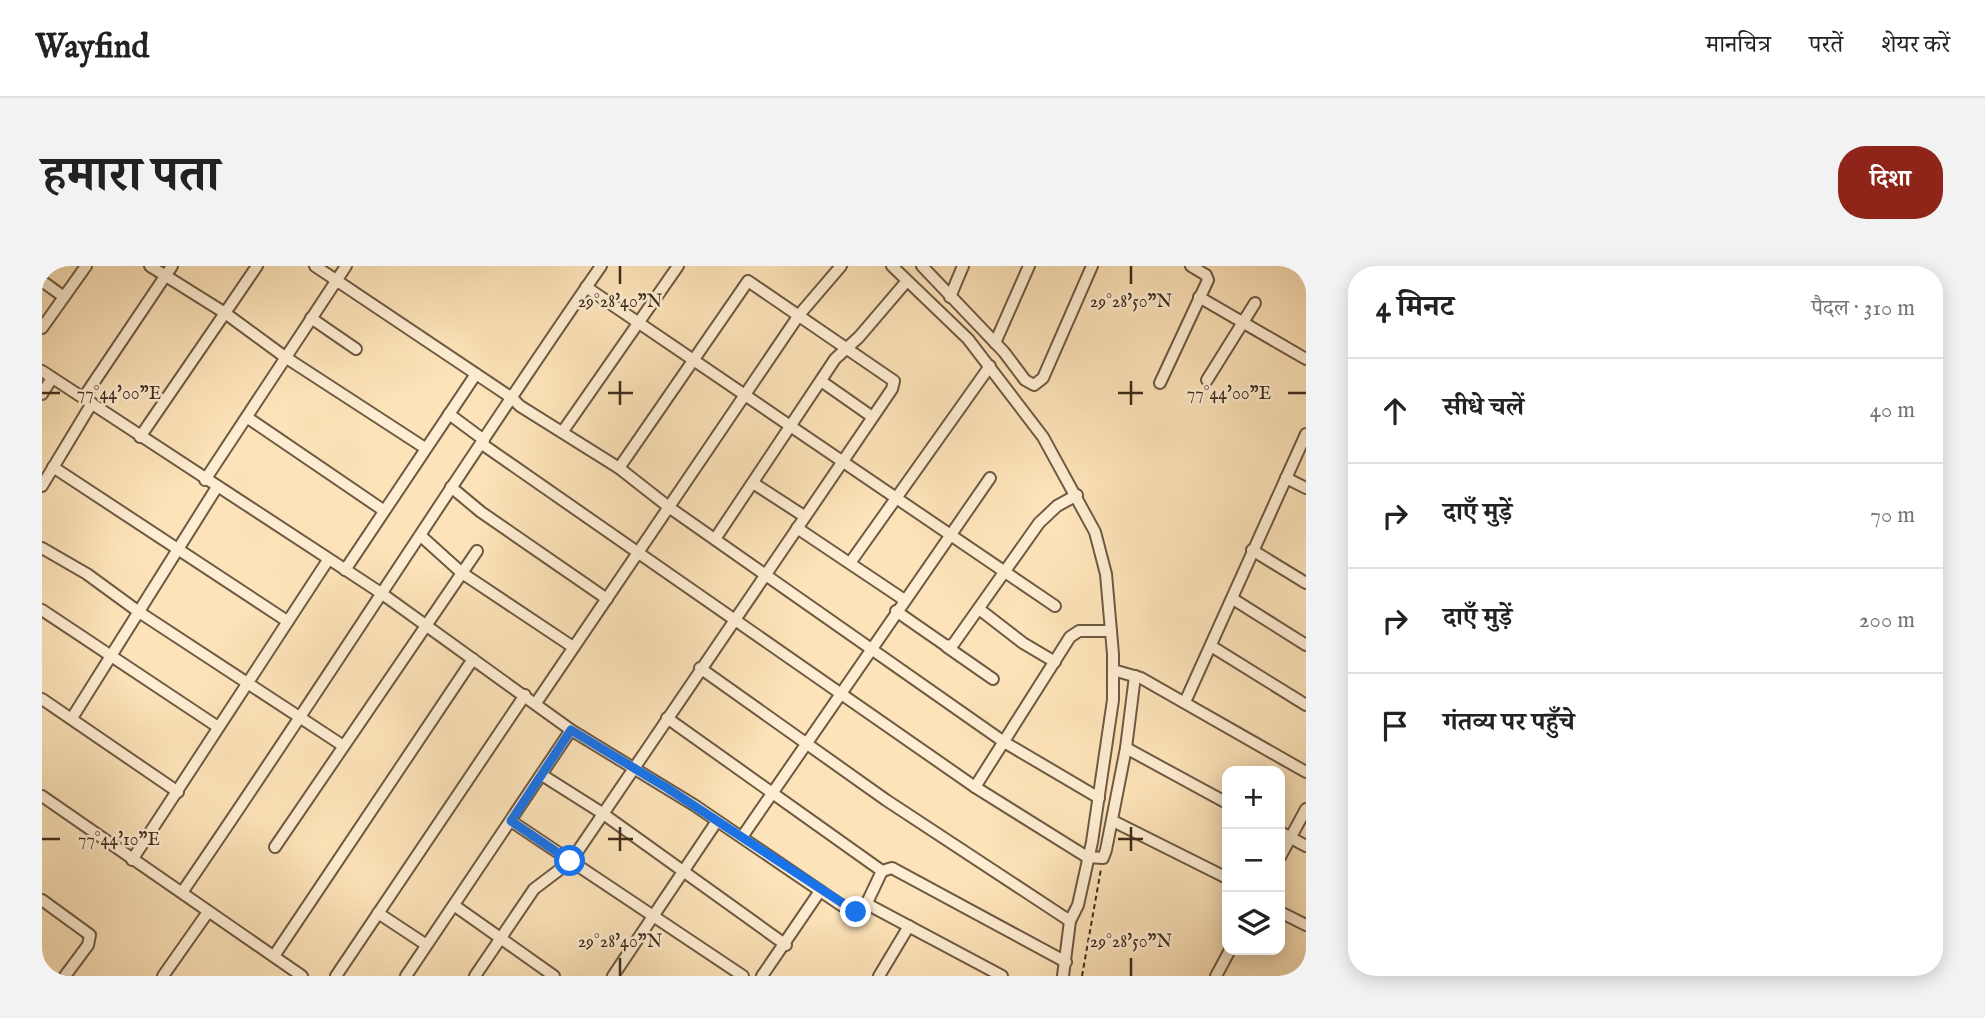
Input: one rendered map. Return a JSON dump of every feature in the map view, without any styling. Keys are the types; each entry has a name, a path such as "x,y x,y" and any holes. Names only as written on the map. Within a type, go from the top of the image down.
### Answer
{"street":[{"path":"42,328 86,266"},
{"path":"149,266 225,313 285,357 425,448"},
{"path":"42,486 88,400 172,266"},
{"path":"140,437 257,266"},
{"path":"315,266 520,406 619,468 670,508 1004,742 1098,798"},
{"path":"205,480 346,266"},
{"path":"183,891 601,266"},
{"path":"563,431 678,266"},
{"path":"536,702 799,315 841,266"},
{"path":"892,266 968,339 1043,437 1095,532 1103,563 1111,631 1123,672 1126,748 1113,821 1070,921 1063,976"},
{"path":"922,266 1026,380 1038,384 1092,266"},
{"path":"950,298 964,266"},
{"path":"995,343 1029,266"},
{"path":"1160,383 1208,278 1191,266"},
{"path":"42,281 65,297"},
{"path":"475,976 499,937 536,887 551,879 570,861 635,769 764,573 892,389 894,381 751,281 745,282 619,468"},
{"path":"715,539 821,381 906,282"},
{"path":"586,286 692,361 1055,606"},
{"path":"1199,297 1306,359"},
{"path":"1207,380 1255,303"},
{"path":"311,318 356,349"},
{"path":"850,563 990,366"},
{"path":"42,371 381,593 536,702 571,730 742,837 853,911 862,911 882,871 892,868 1066,962"},
{"path":"345,570 476,374"},
{"path":"42,394 52,378"},
{"path":"821,381 871,416"},
{"path":"449,414 483,442 639,554 975,787 1096,858"},
{"path":"248,418 383,510"},
{"path":"1185,702 1306,434"},
{"path":"53,467 287,621"},
{"path":"742,837 841,695 903,599 990,478"},
{"path":"1286,478 1306,488"},
{"path":"753,483 804,516"},
{"path":"72,718 217,487"},
{"path":"451,487 481,512 607,599"},
{"path":"947,647 954,644 1045,516 1077,495"},
{"path":"797,528 903,599"},
{"path":"421,536 462,573 573,647"},
{"path":"42,548 87,574 139,612 342,745"},
{"path":"1252,550 1306,583"},
{"path":"275,847 424,624 477,551"},
{"path":"132,860 328,560"},
{"path":"1233,599 1306,645"},
{"path":"979,609 1023,643 1055,662"},
{"path":"42,610 218,727"},
{"path":"896,611 993,679"},
{"path":"975,787 1074,634 1111,631"},
{"path":"1211,646 1306,705"},
{"path":"274,956 473,659"},
{"path":"700,668 807,745 1070,921"},
{"path":"1123,672 1185,702 1306,772"},
{"path":"1096,858 1098,798 1113,700 1123,672"},
{"path":"336,976 525,695"},
{"path":"42,699 178,792"},
{"path":"667,718 882,871"},
{"path":"406,976 571,730"},
{"path":"1126,748 1222,800"},
{"path":"542,775 602,813 786,945"},
{"path":"42,796 132,860 183,891 208,912 299,975"},
{"path":"1285,847 1306,809"},
{"path":"511,821 743,976"},
{"path":"613,976 717,821"},
{"path":"1113,821 1222,876"},
{"path":"1285,834 1306,846"},
{"path":"762,976 786,945 820,891"},
{"path":"43,902 90,935 88,945 65,976"},
{"path":"867,904 1002,976"},
{"path":"455,906 548,974"},
{"path":"163,976 208,912"},
{"path":"378,913 425,944"},
{"path":"1285,915 1306,926"},
{"path":"884,975 909,926"},
{"path":"1227,955 1218,973 1230,976"}],"path":[{"path":"1082,976 1096,858"}],"route":[{"path":"570,861 511,821 571,730 694,805 841,905 856,912"}]}
